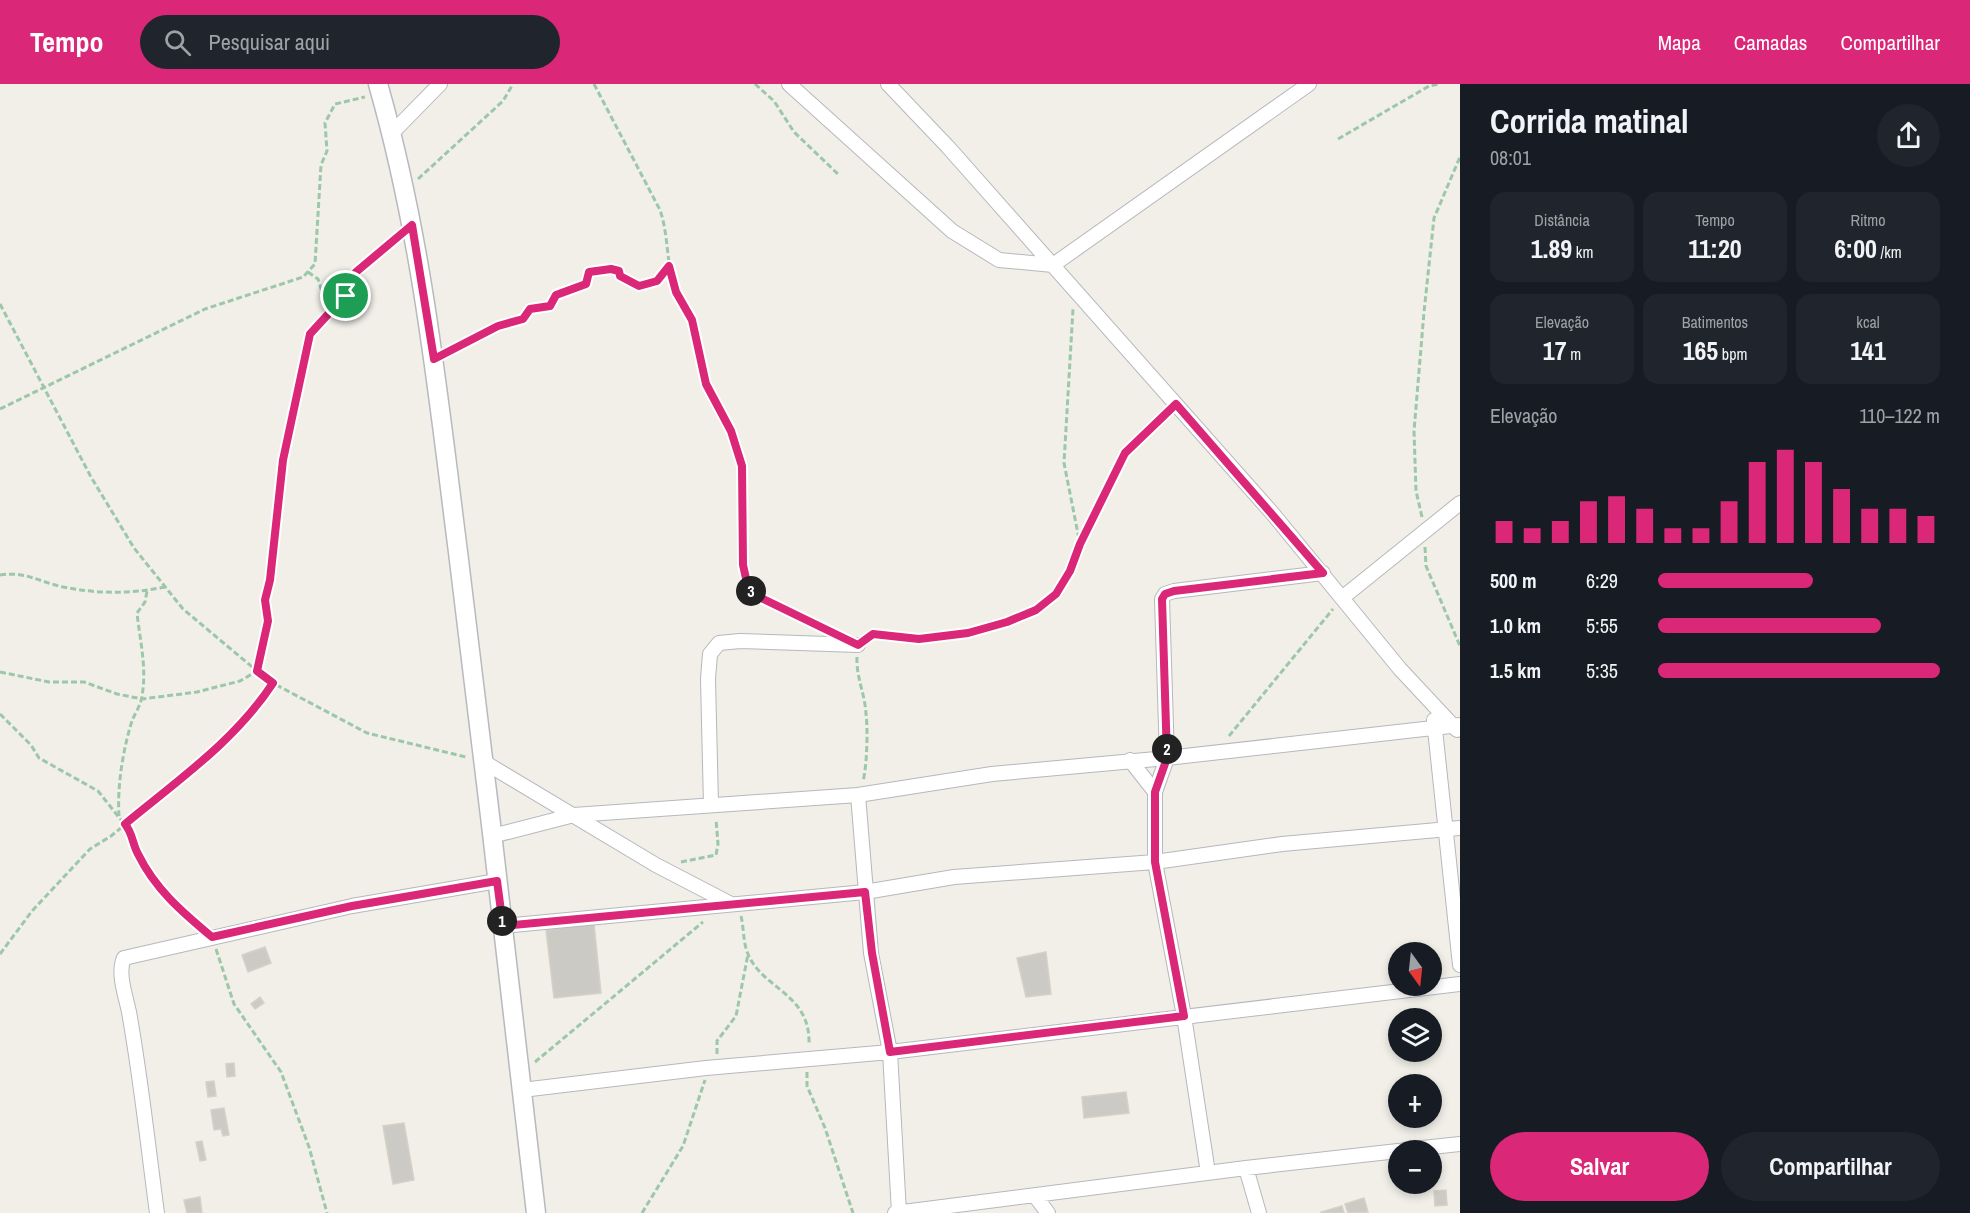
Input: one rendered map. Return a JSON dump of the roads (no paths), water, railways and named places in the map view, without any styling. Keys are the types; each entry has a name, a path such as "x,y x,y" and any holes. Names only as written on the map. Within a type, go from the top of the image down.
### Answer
{"main road":[{"path":"379,89 405,190 434,359 484,762 536,1213"}],"street":[{"path":"392,135 440,84"},
{"path":"789,84 952,231 999,260 1053,265 1309,84"},
{"path":"888,84 1176,404 1323,573 1432,705 1458,728"},
{"path":"1342,598 1460,503"},
{"path":"1208,1173 1184,1016 1155,862 1155,792 1167,758 1161,606 1165,594 1323,573"},
{"path":"711,805 708,679 710,654 719,643 740,641 858,645"},
{"path":"1432,705 1434,728 1453,829 1460,965"},
{"path":"492,836 574,815 858,795 992,774 1167,758 1434,728 1458,728"},
{"path":"1130,760 1155,792"},
{"path":"484,762 656,865 727,904"},
{"path":"858,795 872,953 890,1052 897,1213 1388,1152"},
{"path":"503,926 865,892 954,877 1155,862 1282,844 1453,829"},
{"path":"157,1213 141,1086 121,966 124,958 352,906 497,881"},
{"path":"521,1083 890,1052 1460,984"},
{"path":"1442,1146 1460,1144"},
{"path":"1246,1168 1259,1213"},
{"path":"1035,1196 1048,1213"}]}
